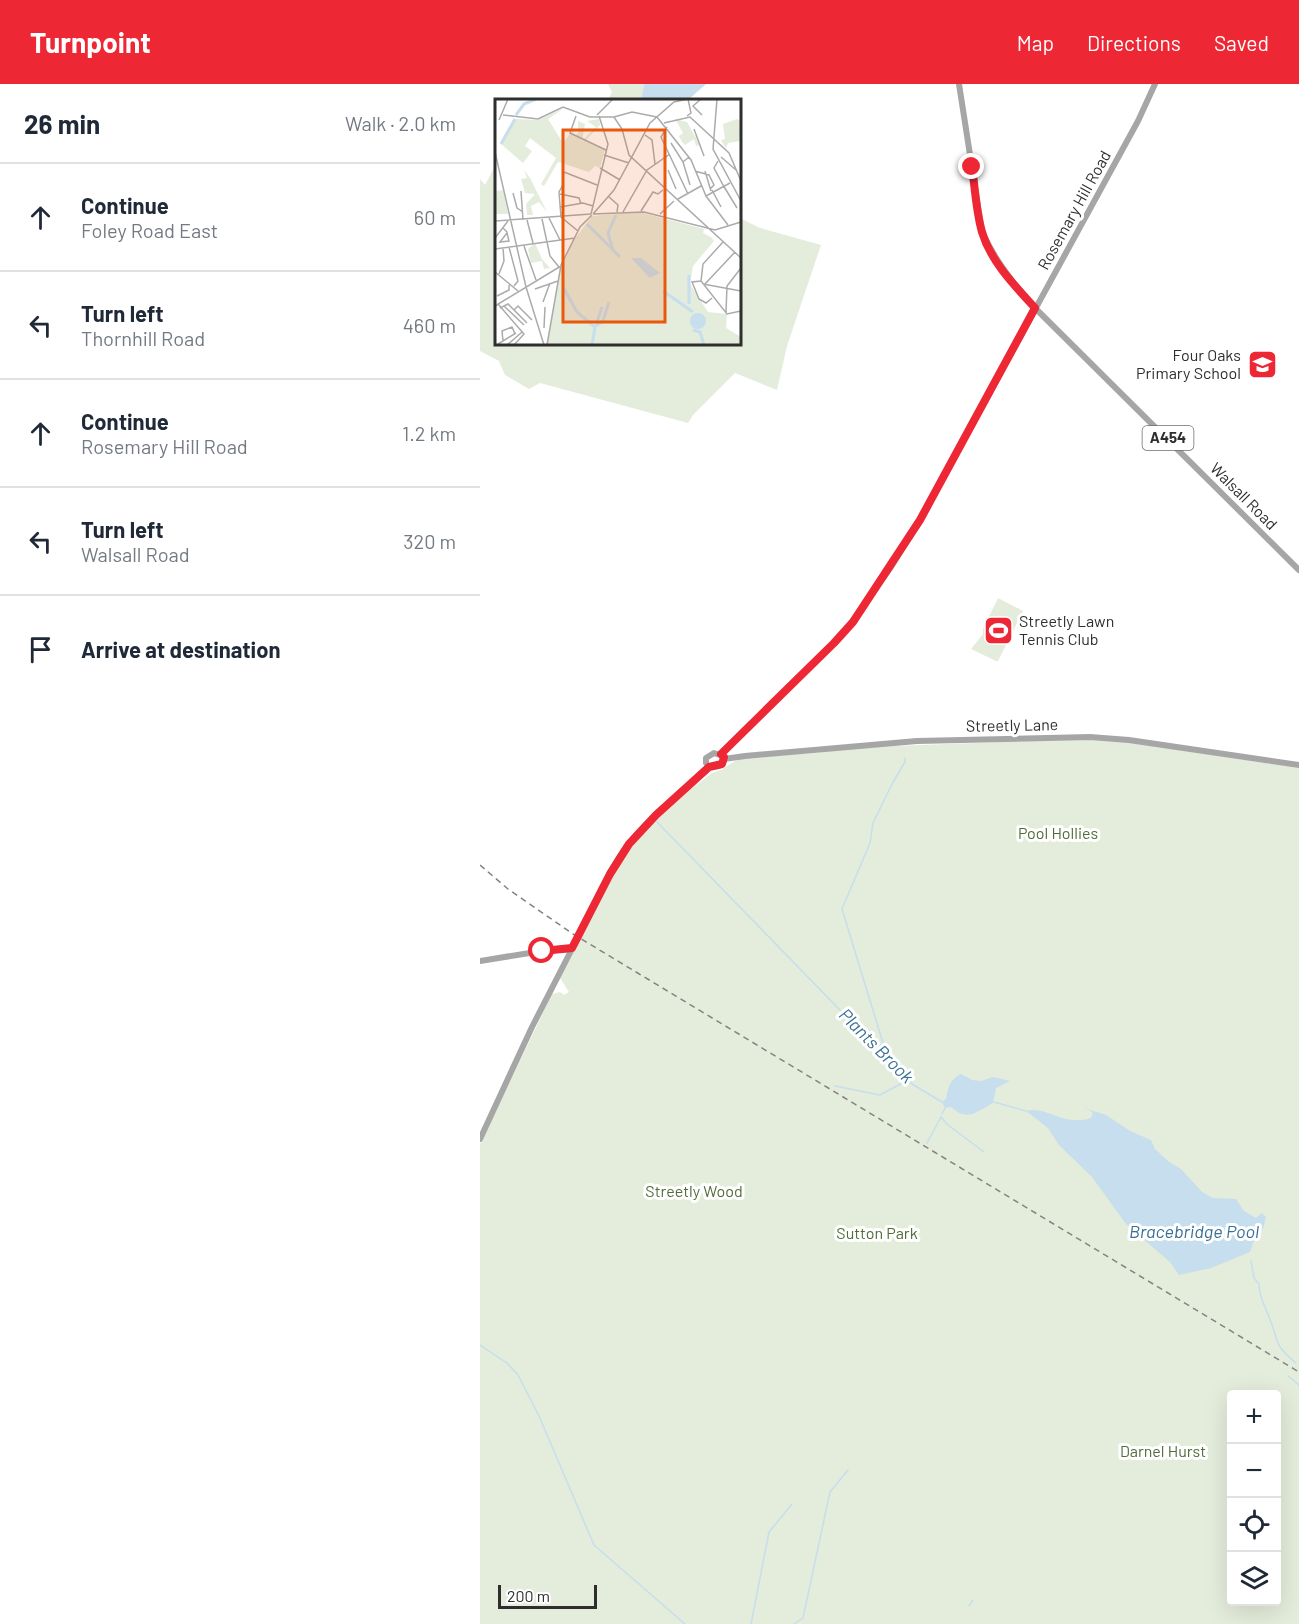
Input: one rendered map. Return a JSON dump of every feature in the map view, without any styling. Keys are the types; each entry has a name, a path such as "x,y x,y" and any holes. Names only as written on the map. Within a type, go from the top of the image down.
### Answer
{"main road":[{"name":"Walsall Road","path":"959,84 982,232 1004,272 1035,308 1299,570"},
{"name":"Rosemary Hill Road","path":"723,757 853,622 920,520 1138,121 1155,84"},
{"name":"Streetly Lane","path":"723,757 917,741 1090,737 1129,740 1299,765"},
{"path":"480,1139 532,1027 624,850 656,815 709,767 720,765 723,757 714,753 707,757 706,763 709,767"},
{"path":"480,961 574,946"}],"green space":[{"path":"608,84 644,84 641,99 608,99 612,92"},
{"path":"495,166 495,345 741,345 741,218 760,228 821,245 787,346 777,390 735,373 693,415 688,423 540,383 529,389 505,375 499,361 480,351 480,179 485,185"},
{"name":"Streetly Lawn Tennis Club","path":"998,598 1023,611 996,661 971,649 983,634 983,629"},
{"name":"Sutton Park","path":"1090,739 1128,742 1299,768 1299,1624 480,1624 480,1144 552,994 560,992 564,995 569,992 560,978 618,865 638,837 687,792 712,773 735,761 744,758 863,747"}],"water":[{"path":"644,84 706,84 689,99 641,99"},
{"path":"961,1074 972,1080 981,1081 993,1077 1010,1081 996,1088 993,1103 967,1115 951,1107 945,1108 942,1102 946,1099 952,1081"},
{"name":"Bracebridge Pool","path":"1088,1109 1106,1115 1130,1131 1151,1140 1155,1149 1181,1169 1202,1192 1213,1198 1236,1199 1244,1211 1256,1218 1262,1213 1266,1217 1263,1229 1256,1226 1250,1252 1211,1268 1179,1275 1170,1262 1126,1224 1092,1177 1059,1145 1048,1128 1026,1111 1041,1111 1063,1118 1081,1120 1091,1118 1093,1113"}],"waterway":[{"path":"878,1047 883,1043 842,909 870,843 873,823 905,758"},
{"name":"Plants Brook","path":"657,822 912,1084 942,1102"},
{"path":"835,1086 880,1095 908,1080"},
{"name":"Plants Brook","path":"994,1102 1026,1111"},
{"path":"942,1114 945,1108"},
{"path":"941,1117 984,1152"},
{"path":"927,1143 941,1117"},
{"name":"Plants Brook","path":"1251,1261 1254,1278 1259,1284 1261,1297 1278,1342 1283,1351 1296,1363"},
{"path":"480,1345 507,1363 518,1375 539,1416 594,1545 685,1624"},
{"name":"Plants Brook","path":"1288,1376 1299,1385"},
{"path":"794,1624 803,1618 830,1492 848,1470"},
{"path":"751,1624 769,1532 792,1504"},
{"path":"969,1606 973,1600"}],"railway":[{"path":"480,865 508,889 573,934 1299,1372"}],"place":[{"name":"Four Oaks Primary School","path":"1262,364"},
{"name":"Streetly Lawn Tennis Club","path":"998,630"}],"route":[{"path":"542,951 572,948 610,874 629,844 656,815 709,767 722,764 724,757 721,754 844,633 891,567 941,482 1035,308 1004,272 982,232 972,167"}],"park label":[{"name":"Pool Hollies","path":"1058,833"},
{"name":"Streetly Wood","path":"694,1191"},
{"name":"Darnel Hurst","path":"1163,1451"}]}
